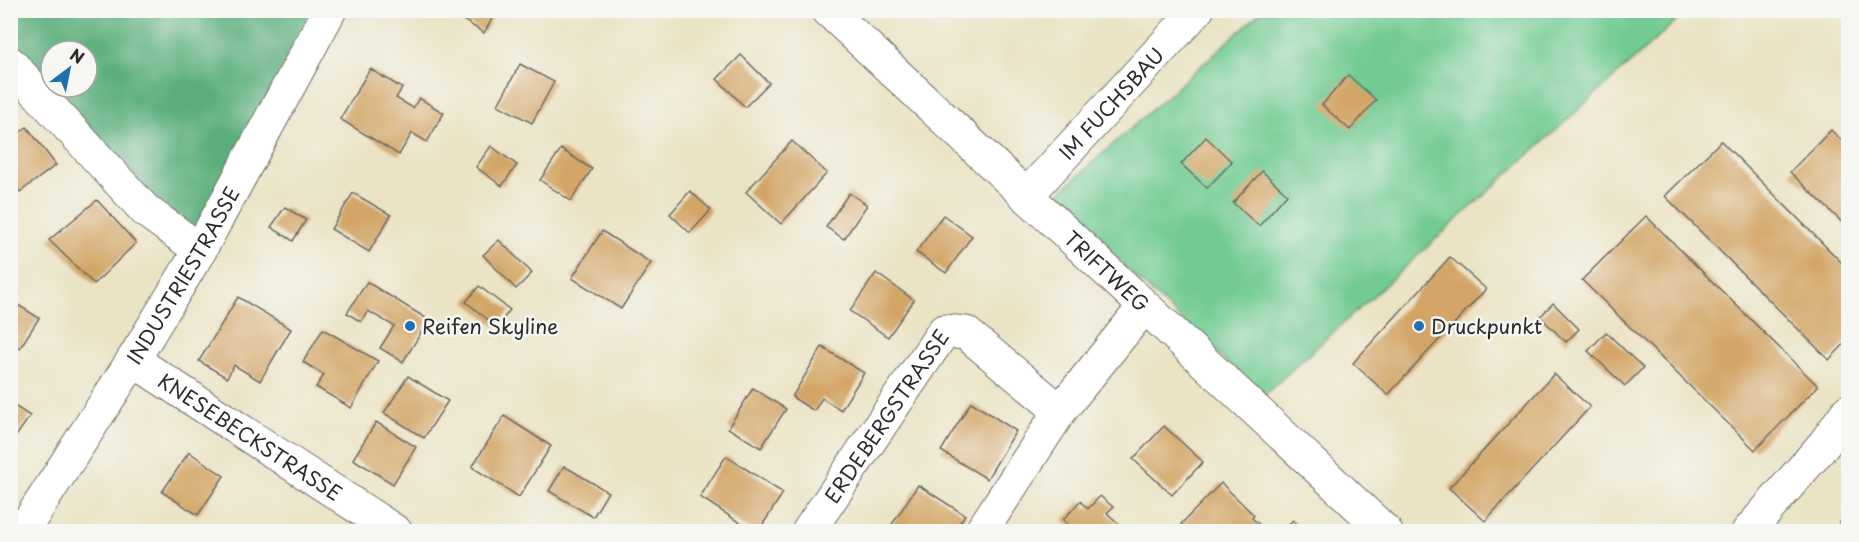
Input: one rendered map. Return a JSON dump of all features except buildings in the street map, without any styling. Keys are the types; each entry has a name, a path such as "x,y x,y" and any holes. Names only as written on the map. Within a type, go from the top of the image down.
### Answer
{"street":[{"name":"INDUSTRIESTRASSE","path":"22,531 133,360 200,250 330,10"},
{"name":"TRIFTWEG","path":"828,10 1386,531"},
{"name":"IM FUCHSBAU","path":"1026,196 1197,10"},
{"path":"10,63 146,211 200,250"},
{"path":"981,531 1060,411 1144,307"},
{"name":"ERDEBERGSTRASSE","path":"808,531 944,331 966,333 1060,411"},
{"name":"KNESEBECKSTRASSE","path":"133,360 396,531"},
{"path":"1748,531 1846,421"}],"lane":[{"path":"1844,531 1848,526"}],"green space":[{"path":"10,11 313,11 196,228 153,197 65,99 99,99 99,39 39,39 39,70 11,39"},
{"path":"1262,11 1687,11 1263,396 1052,199"}],"place":[{"name":"Reifen Skyline","path":"410,326"},
{"name":"Druckpunkt","path":"1419,326"}]}
